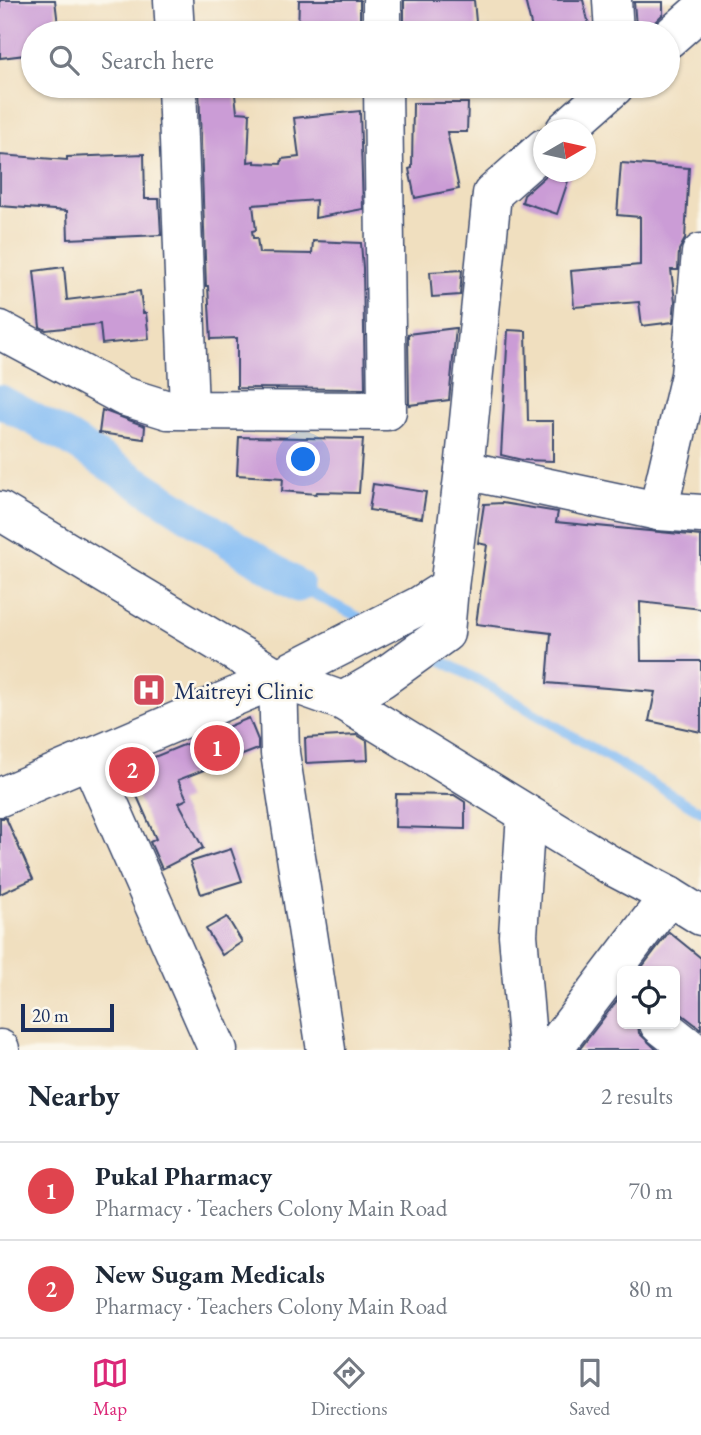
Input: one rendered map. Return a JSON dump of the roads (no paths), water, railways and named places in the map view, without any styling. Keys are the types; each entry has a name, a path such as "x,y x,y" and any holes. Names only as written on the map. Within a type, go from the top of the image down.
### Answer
{"street":[{"path":"173,0 174,21"},
{"path":"382,0 382,21"},
{"path":"612,0 613,21"},
{"path":"680,28 701,10"},
{"path":"177,98 189,410"},
{"path":"0,330 123,396 168,410 387,411 383,98"},
{"path":"578,119 601,98"},
{"path":"343,701 381,680 438,609 464,470 492,194 533,158"},
{"path":"658,511 690,375 701,253"},
{"path":"464,470 658,511 701,514"},
{"path":"0,511 278,678 343,701 610,865 669,895 701,916"},
{"path":"0,797 278,678 328,652 438,609"},
{"path":"278,678 280,753 326,1050"},
{"path":"89,758 218,1050"},
{"path":"526,814 518,935 547,1050 613,988 669,895"},
{"path":"665,1029 692,1050"}],"waterway":[{"path":"0,401 68,438 298,586"},
{"path":"298,586 366,621"},
{"path":"429,654 480,681 701,812"}],"place":[{"name":"Maitreyi Clinic","path":"149,690"},
{"name":"Pukal Pharmacy","path":"217,748"},
{"name":"New Sugam Medicals","path":"132,770"}]}
